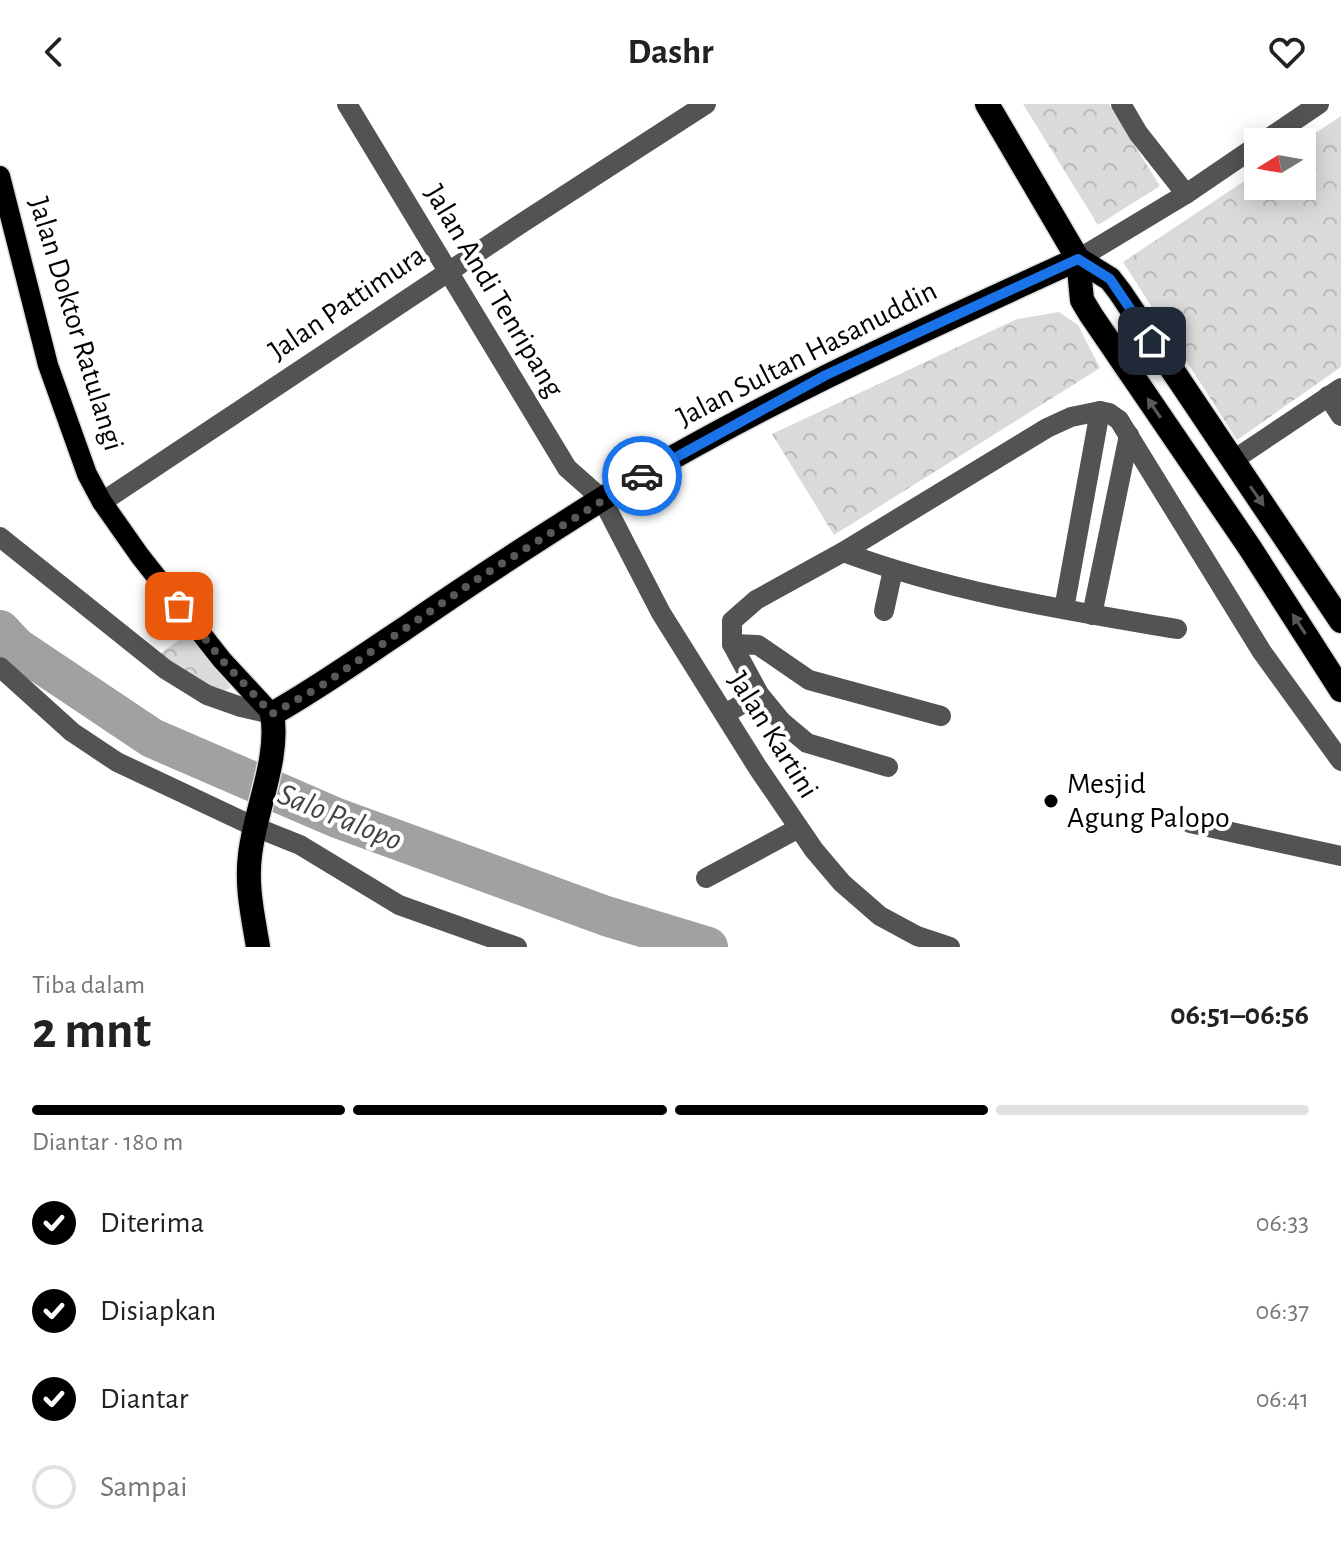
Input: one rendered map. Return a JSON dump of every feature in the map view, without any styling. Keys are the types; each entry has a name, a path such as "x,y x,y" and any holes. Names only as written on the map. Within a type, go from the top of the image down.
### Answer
{"highway":[{"path":"987,104 1078,259 1082,300 1091,315 1250,548 1341,690"},
{"path":"1078,259 1110,279 1341,621"},
{"name":"Jalan Sultan Hasanuddin","path":"272,714 321,686 602,499 695,445 826,375 1078,259"},
{"path":"1250,548 1279,527"},
{"path":"258,947 248,876 274,741 272,714"}],"main road":[{"name":"Jalan Doktor Ratulangi","path":"0,176 48,365 87,474 102,502 140,556 213,649 272,714"}],"street":[{"name":"Jalan Andi Tenripang","path":"347,104 567,468 602,499"},
{"name":"Jalan Pattimura","path":"102,502 706,104"},
{"path":"1121,104 1138,133 1186,194"},
{"path":"1284,128 1319,104"},
{"path":"1078,259 1244,155"},
{"path":"1232,461 1335,392 1341,416"},
{"path":"1064,609 1100,411"},
{"path":"888,767 807,743 782,722 759,694 732,644 732,621 756,600 843,552 1021,441 1071,417 1100,411 1119,420 1262,652 1341,761"},
{"path":"1092,615 1129,435"},
{"name":"Jalan Kartini","path":"602,499 661,613 797,829 842,883 880,916 917,936 950,947"},
{"path":"0,537 78,602 176,676 207,695 272,714"},
{"path":"843,552 893,570 1092,615 1177,629"},
{"path":"884,611 893,570"},
{"path":"732,644 758,645 809,680 941,716"},
{"path":"0,667 72,732 117,762 256,822 399,905 517,947"},
{"path":"725,714 759,694"},
{"path":"1190,823 1341,856"},
{"path":"706,878 797,829"}],"green space":[{"path":"1023,104 1109,104 1160,186 1098,225"},
{"path":"1341,116 1341,367 1237,440 1123,262 1244,181 1244,200 1316,200 1316,133"},
{"path":"1059,312 1078,325 1100,368 834,535 772,434 1017,319"},
{"path":"189,632 231,688 217,693 156,657"}],"waterway":[{"name":"Salo Palopo","path":"0,630 16,647 152,738 337,818 606,916 708,947"}],"way so far":[{"path":"179,606 222,660 272,714 321,686 482,576 642,476"}],"place":[{"name":"Mesjid Agung Palopo","path":"1051,801"}],"route":[{"path":"642,476 826,375 1078,259 1110,279 1152,341"}]}
